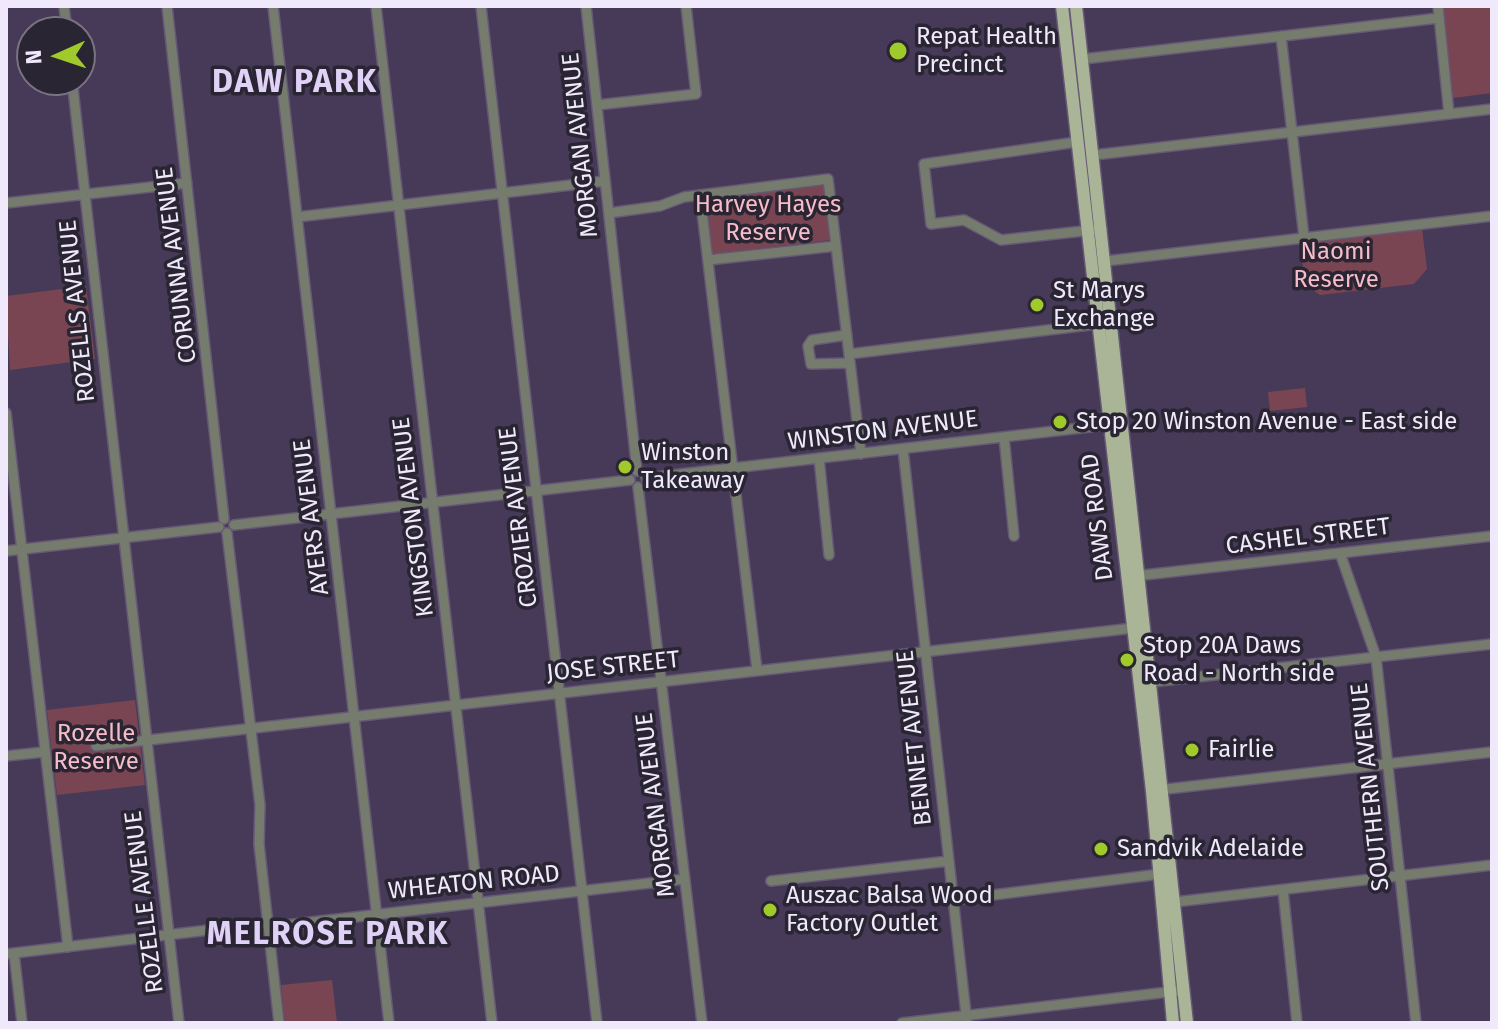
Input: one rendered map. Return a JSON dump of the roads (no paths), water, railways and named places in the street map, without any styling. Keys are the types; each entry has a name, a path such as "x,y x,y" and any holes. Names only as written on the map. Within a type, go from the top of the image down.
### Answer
{"main road":[{"name":"DAWS ROAD","path":"1062,6 1109,425 1152,682 1160,874 1173,1023"},
{"name":"DAWS ROAD","path":"1076,6 1124,423 1135,576 1134,628 1175,902 1187,1023"},
{"path":"1066,43 1083,59 1071,84"}],"street":[{"name":"CORUNNA AVENUE","path":"167,6 251,728 279,1023"},
{"name":"AYERS AVENUE","path":"273,6 389,1023"},
{"name":"KINGSTON AVENUE","path":"376,6 492,1023"},
{"name":"CROZIER AVENUE","path":"481,6 597,1023"},
{"name":"MORGAN AVENUE","path":"586,6 635,479 702,1023"},
{"path":"597,105 696,94 686,6"},
{"path":"1438,6 1449,114"},
{"path":"1083,59 1439,18"},
{"path":"1281,36 1304,237"},
{"name":"ROZELLS AVENUE","path":"74,96 123,538"},
{"path":"1094,155 1492,109"},
{"path":"1077,142 924,164 931,224 964,220 1001,240 1102,229"},
{"path":"609,213 660,206 700,195 828,179 861,454"},
{"path":"297,217 605,181"},
{"path":"6,203 187,183"},
{"path":"700,195 757,670"},
{"path":"1106,261 1492,216"},
{"path":"708,260 836,246"},
{"path":"847,335 812,340 808,346 811,364 1098,324"},
{"path":"6,413 68,947"},
{"name":"WINSTON AVENUE","path":"635,479 1124,423"},
{"path":"1004,437 1014,536"},
{"name":"BENNET AVENUE","path":"903,449 966,1019"},
{"path":"819,458 829,555"},
{"path":"6,551 635,479"},
{"name":"CASHEL STREET","path":"1135,576 1492,536"},
{"name":"ROZELLE AVENUE","path":"123,538 179,1023"},
{"name":"SOUTHERN AVENUE","path":"1340,553 1376,657 1416,1023"},
{"name":"JOSE STREET","path":"96,746 1134,628"},
{"path":"1152,682 1492,644"},
{"path":"6,756 44,752"},
{"path":"1158,790 1492,752"},
{"path":"771,881 949,861"},
{"path":"1175,902 1401,876 1492,869"},
{"path":"953,900 1160,874"},
{"name":"WHEATON ROAD","path":"10,954 685,879"},
{"path":"1283,890 1297,1023"},
{"path":"10,954 22,1023"},
{"path":"902,1023 966,1019 1184,990"}],"place":[{"name":"Repat Health Precinct","path":"898,51"},
{"name":"St Marys Exchange","path":"1037,305"},
{"name":"Stop 20 Winston Avenue - East side","path":"1060,422"},
{"name":"Winston Takeaway","path":"625,467"},
{"name":"Stop 20A Daws Road - North side","path":"1127,660"},
{"name":"Fairlie","path":"1192,750"},
{"name":"Sandvik Adelaide","path":"1101,849"},
{"name":"Auszac Balsa Wood Factory Outlet","path":"770,910"}],"district":[{"name":"DAW PARK","path":"295,83"},
{"name":"MELROSE PARK","path":"328,935"}],"park label":[{"name":"Harvey Hayes Reserve","path":"768,219"},
{"name":"Naomi Reserve","path":"1336,266"},
{"name":"Rozelle Reserve","path":"96,748"}]}
